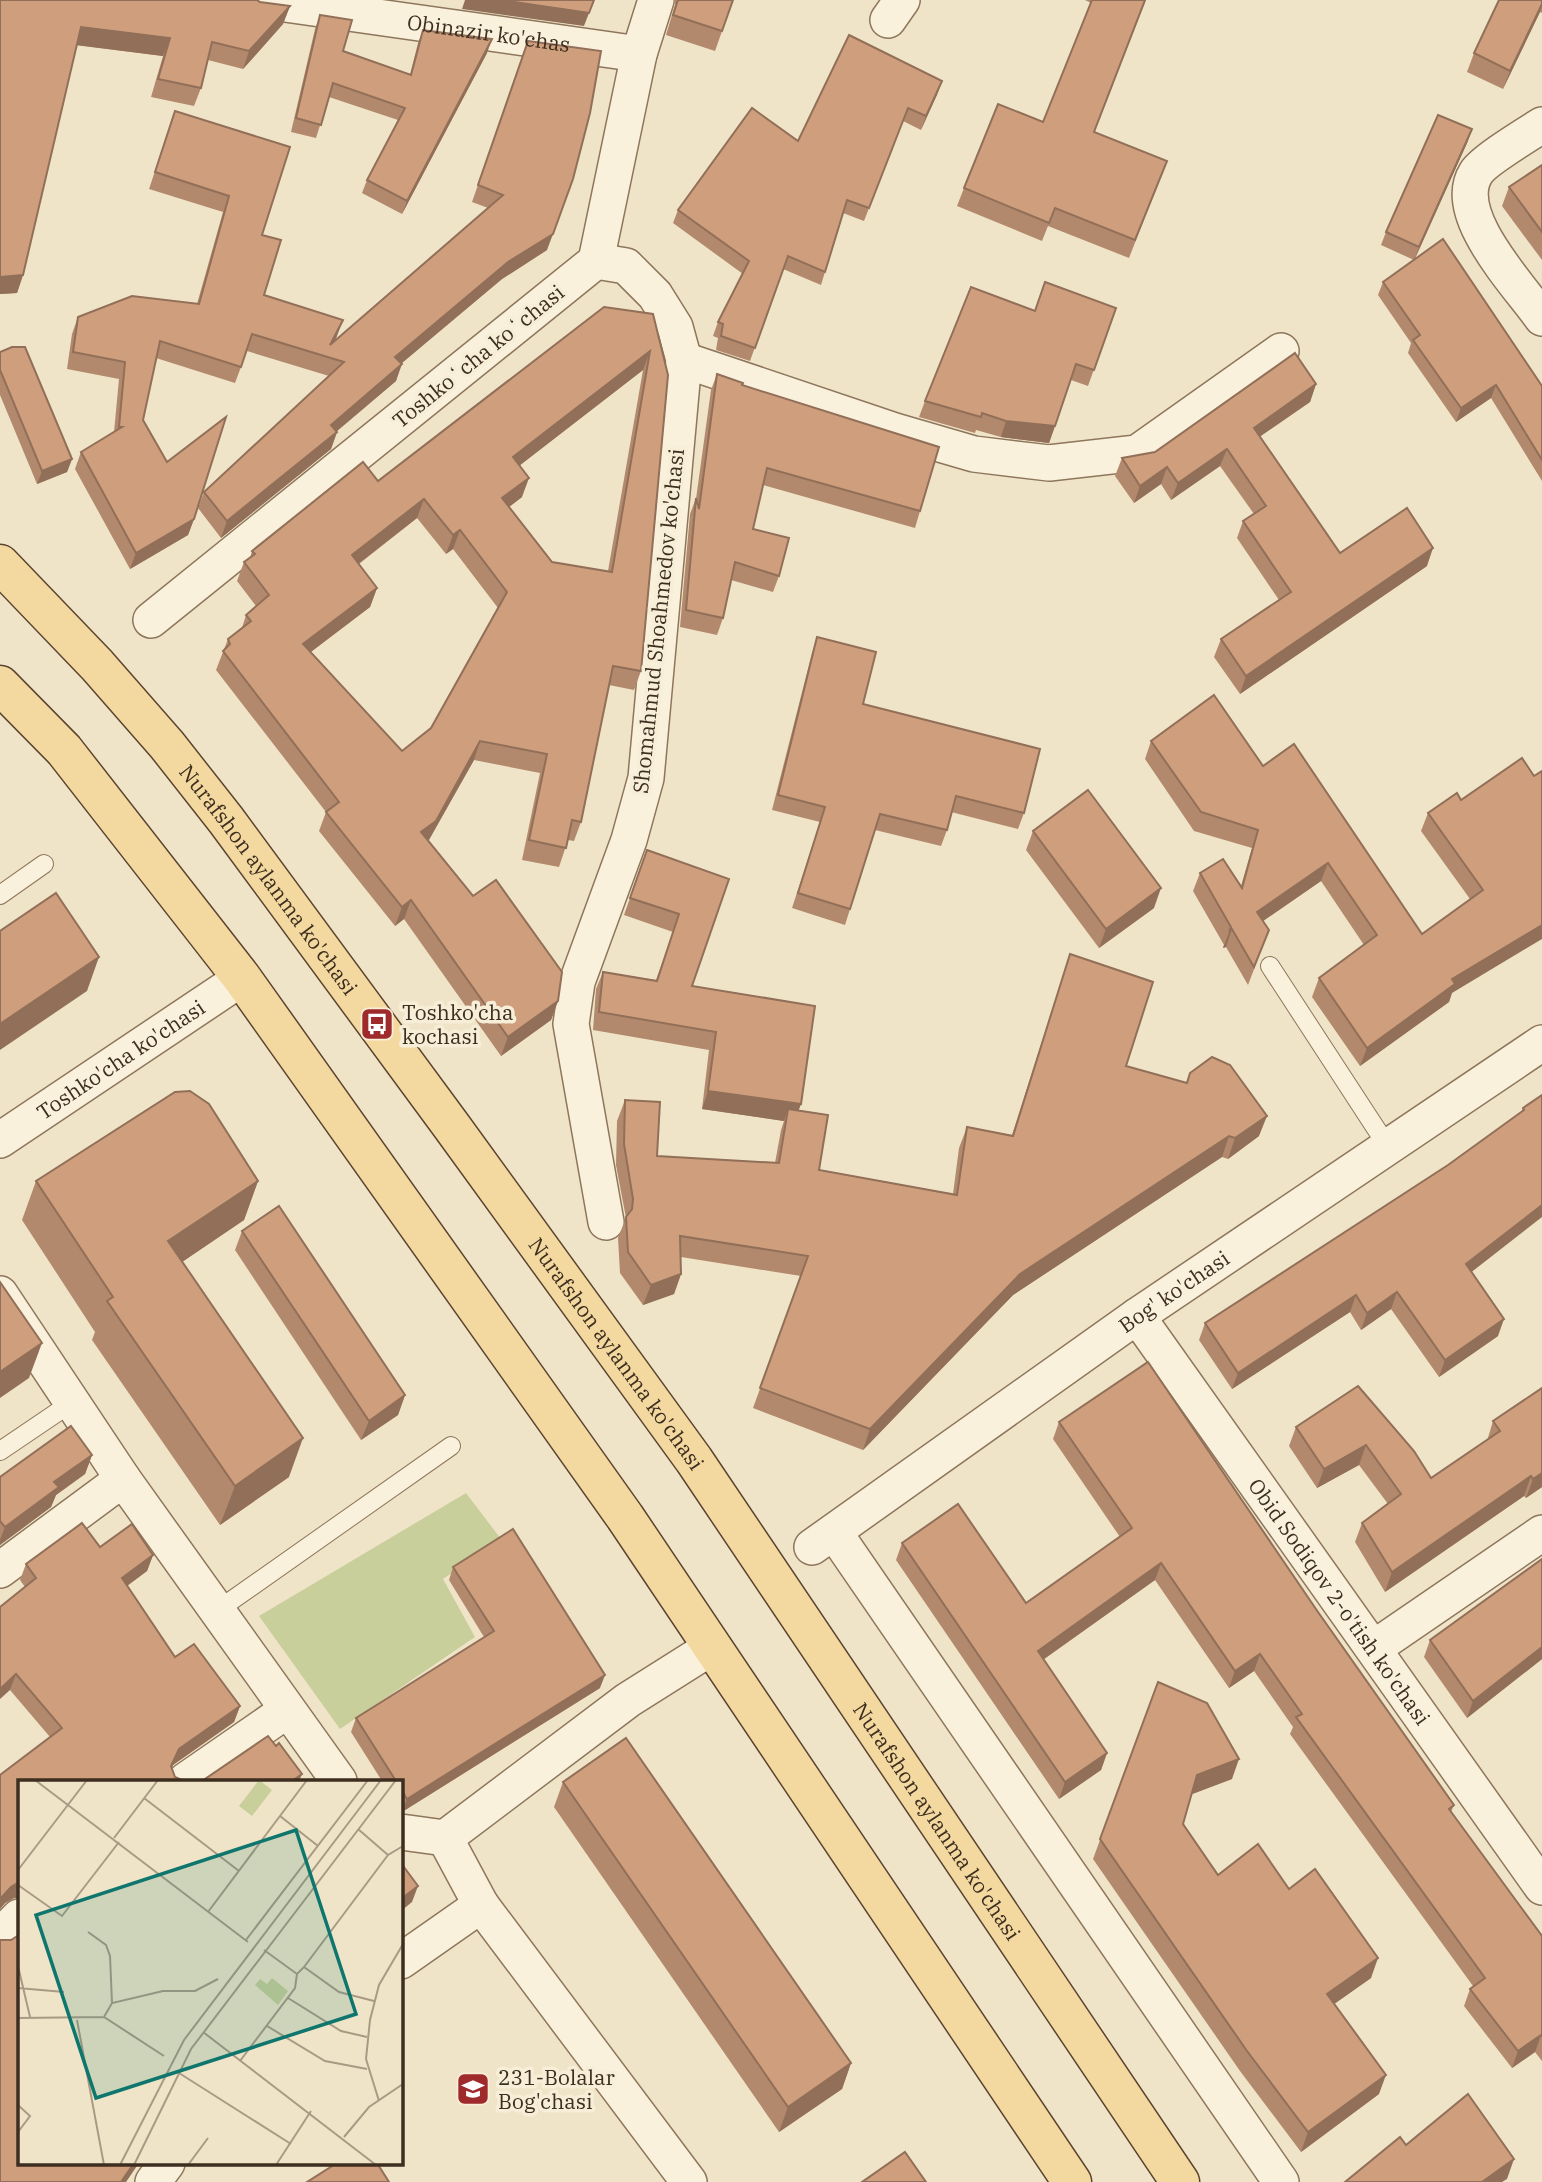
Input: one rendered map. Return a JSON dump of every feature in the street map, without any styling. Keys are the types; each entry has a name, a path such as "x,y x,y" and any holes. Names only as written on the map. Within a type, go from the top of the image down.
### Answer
{"main road":[{"name":"Nurafshon aylanma ko'chasi","path":"0,564 97,665 167,745 226,820 450,1124 694,1460 1180,2182"},
{"path":"0,685 64,750 242,978 618,1506 1072,2182"}],"street":[{"name":"Obinazir ko'chas","path":"257,0 639,54"},
{"path":"596,261 639,54 656,0"},
{"path":"1542,125 1476,171 1467,194 1474,222 1542,318"},
{"name":"Shomahmud Shoahmedov ko'chasi","path":"596,261 626,266 655,295 675,327 684,360 646,778 629,840 577,982 571,1024 606,1222"},
{"name":"Toshkoʻcha koʻchasi","path":"150,620 596,261"},
{"path":"684,360 895,431 974,454 1049,463 1137,453 1281,351"},
{"name":"Toshko'cha ko'chasi","path":"0,1140 242,978"},
{"name":"Bog' ko'chasi","path":"1281,2182 823,1540 1137,1316 1542,1043"},
{"path":"0,1294 123,1479 286,1711 339,1780"},
{"name":"Obid Sodiqov 2-o'tish ko'chasi","path":"1137,1316 1542,1887"},
{"path":"0,1570 123,1479"},
{"path":"1374,1648 1542,1532"},
{"path":"402,1832 445,1838 628,1700 712,1647"},
{"path":"186,1780 286,1711"},
{"path":"445,1838 481,1905 689,2182"},
{"path":"402,1960 481,1905"},
{"path":"0,1937 18,1918"},
{"path":"153,2182 166,2164"}],"lane":[{"path":"0,895 44,864"},
{"path":"1270,966 1388,1147"},
{"path":"0,1451 71,1403"},
{"path":"218,1611 451,1446"}],"green space":[{"path":"466,1493 501,1539 443,1579 475,1637 340,1729 259,1616"}],"building":[{"path":"0,0 257,0 290,6 249,51 212,42 201,88 158,79 170,38 81,27 23,275 0,277"},
{"path":"501,0 594,0 589,13"},
{"path":"678,0 733,0 722,31 673,15"},
{"path":"1092,0 1145,0 1094,132 1167,161 1135,240 1055,208 1049,223 964,188 998,104 1043,122"},
{"path":"1499,0 1542,0 1510,71 1474,53"},
{"path":"320,15 352,20 343,51 411,75 423,30 492,39 407,201 367,180 405,108 333,83 321,125 296,118"},
{"path":"849,35 942,81 926,116 908,108 869,208 847,200 825,272 788,256 755,348 721,336 723,324 718,322 749,261 678,210 752,108 798,141"},
{"path":"528,41 601,51 590,113 573,179 553,234 508,262 395,357 402,364 331,425 337,432 227,521 204,492 344,362 252,334 241,367 160,341 143,420 167,462 226,417 194,519 136,553 81,452 122,427 119,427 125,362 73,352 78,317 132,296 199,304 229,196 155,172 175,111 290,147 262,235 281,240 264,295 343,320 330,345 503,195 478,185"},
{"path":"1438,115 1472,129 1419,247 1386,232"},
{"path":"1542,165 1542,232 1509,187"},
{"path":"1443,239 1542,386 1542,460 1496,385 1461,408 1413,340 1420,335 1383,282"},
{"path":"1045,282 1116,308 1094,370 1076,364 1055,426 1006,421 982,413 981,417 925,401 971,287 1035,311"},
{"path":"604,307 653,314 668,375 641,671 613,666 581,822 572,820 566,848 529,840 547,754 480,741 436,821 421,832 473,896 496,880 562,972 558,1001 508,1037 411,900 402,907 326,812 339,802 223,651 230,644 228,639 251,621 246,615 269,595 244,562 255,554 252,551 363,462 378,481","holes":["650,351 612,572 552,562 502,498 529,478 513,457","424,499 453,535 460,530 507,592 431,728 402,751 303,644 377,588 352,555"]},
{"path":"12,347 25,347 72,459 42,471 0,370 0,352"},
{"path":"1295,353 1316,384 1254,428 1340,553 1407,508 1433,548 1246,676 1221,639 1291,592 1243,521 1266,506 1227,449 1178,483 1167,467 1140,486 1122,458 1155,452"},
{"path":"717,374 743,383 742,385 939,447 920,511 767,468 753,529 789,538 779,576 735,562 723,618 686,610 696,498 699,509"},
{"path":"817,637 876,652 863,704 1040,749 1024,813 956,796 947,830 880,814 850,909 798,893 825,807 778,795"},
{"path":"1214,695 1263,766 1294,744 1422,934 1483,890 1428,813 1457,793 1461,800 1522,758 1534,776 1542,771 1542,925 1452,979 1455,984 1367,1048 1319,978 1377,935 1328,863 1257,912 1269,930 1254,967 1232,929 1230,930 1231,927 1200,873 1223,859 1242,888 1258,830 1201,812 1151,741"},
{"path":"1088,790 1161,888 1106,929 1033,831"},
{"path":"647,850 729,879 692,986 815,1006 801,1104 708,1091 716,1032 599,1012 603,972 657,981 679,914 630,898"},
{"path":"56,893 99,957 0,1024 0,931"},
{"path":"1070,954 1153,982 1126,1066 1187,1083 1190,1073 1212,1057 1230,1065 1267,1116 1235,1138 1229,1136 1020,1274 870,1429 760,1388 808,1256 680,1236 681,1274 651,1285 628,1252 626,1217 632,1209 633,1199 624,1144 625,1100 660,1102 657,1156 779,1163 788,1109 828,1115 819,1170 957,1195 967,1127 1013,1136"},
{"path":"190,1091 209,1104 258,1181 168,1241 303,1438 235,1486 107,1301 113,1297 36,1181 175,1092"},
{"path":"1542,1095 1542,1205 1466,1264 1504,1319 1445,1360 1397,1292 1367,1313 1356,1295 1238,1373 1205,1323 1448,1165"},
{"path":"279,1206 405,1395 369,1421 242,1231"},
{"path":"0,1282 42,1343 0,1372"},
{"path":"1148,1362 1318,1612 1454,1805 1449,1809 1542,1936 1542,2036 1518,2051 1470,1989 1485,1978 1296,1717 1302,1714 1260,1654 1235,1671 1161,1563 1038,1651 1107,1753 1065,1782 902,1543 958,1504 1026,1603 1132,1528 1059,1422"},
{"path":"1358,1386 1414,1451 1431,1478 1500,1431 1493,1421 1542,1388 1542,1473 1533,1479 1531,1476 1392,1572 1362,1523 1401,1494 1366,1445 1324,1469 1296,1427"},
{"path":"71,1426 92,1455 54,1482 59,1487 5,1527 0,1521 0,1477"},
{"path":"82,1523 100,1547 132,1524 153,1555 122,1578 175,1657 194,1644 240,1706 179,1749 171,1766 175,1777 182,1780 18,1780 18,1883 0,1899 0,1775 62,1728 16,1674 0,1689 0,1607 36,1578 26,1564"},
{"path":"513,1529 605,1675 407,1799 402,1791 402,1780 395,1780 356,1718 494,1631 453,1567"},
{"path":"1542,1559 1542,1647 1473,1701 1430,1640"},
{"path":"1158,1682 1207,1703 1239,1759 1197,1775 1183,1824 1218,1875 1258,1844 1289,1889 1315,1869 1378,1958 1327,1994 1386,2075 1308,2132 1247,2051 1100,1839"},
{"path":"268,1736 276,1746 279,1743 302,1774 293,1780 203,1780"},
{"path":"626,1738 851,2063 788,2107 563,1782"},
{"path":"402,1864 418,1886 402,1898"},
{"path":"18,1936 18,2164 133,2164 121,2182 0,2182 0,1940 11,1940"},
{"path":"1468,2094 1514,2159 1482,2182 1345,2182 1400,2137 1406,2145"},
{"path":"905,2152 926,2182 862,2182"},
{"path":"335,2164 378,2164 389,2182 307,2182"}],"place":[{"name":"Toshko'cha kochasi","path":"377,1024"},
{"name":"231-Bolalar Bog'chasi","path":"473,2089"}]}
